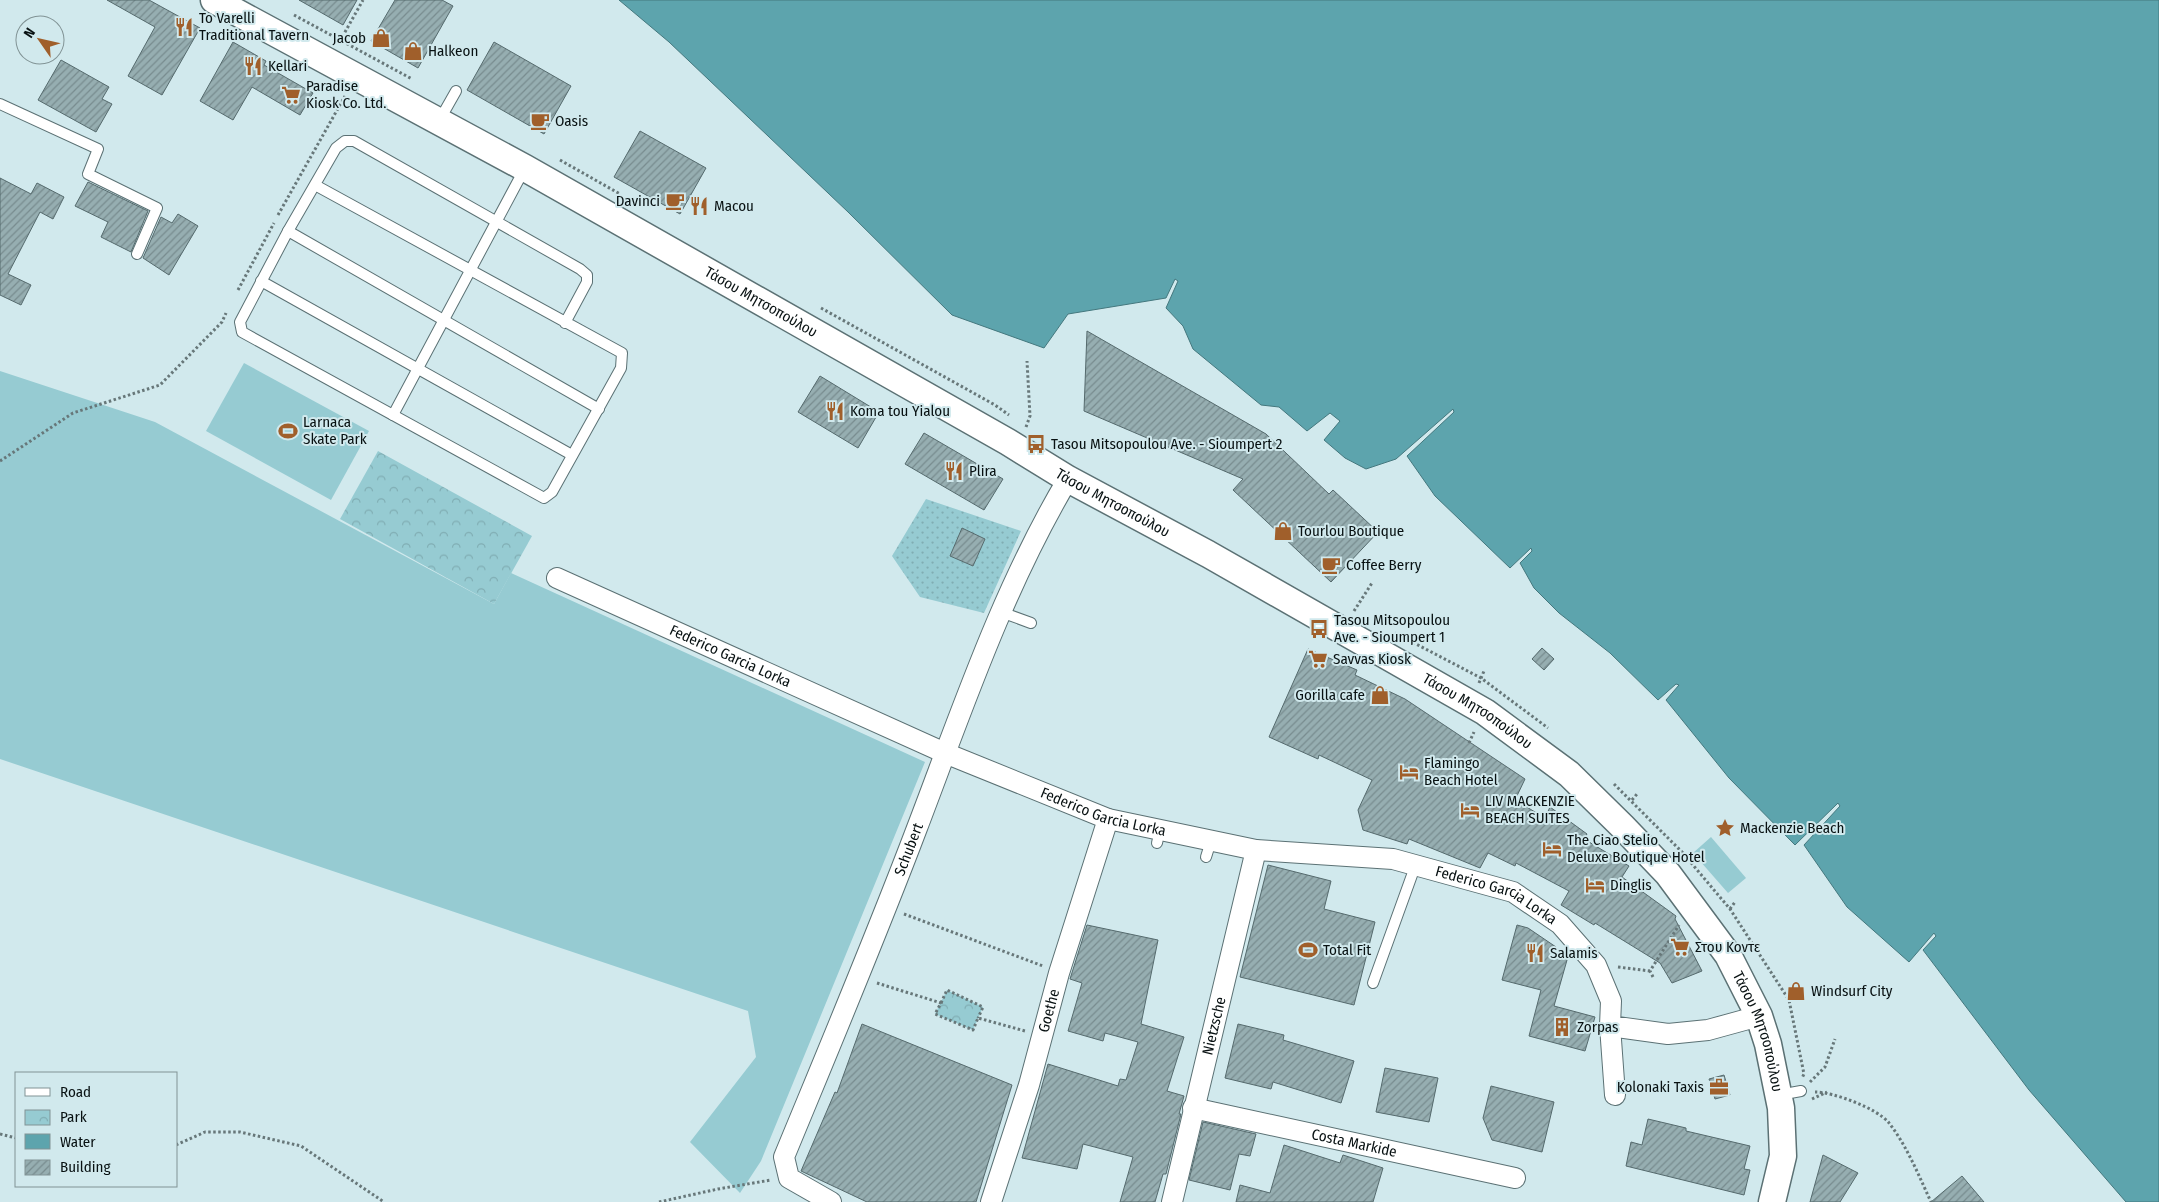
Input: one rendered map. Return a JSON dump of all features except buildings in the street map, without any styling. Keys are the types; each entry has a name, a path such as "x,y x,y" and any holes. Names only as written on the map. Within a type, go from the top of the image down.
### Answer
{"street":[{"name":"Τάσου Μητσοπούλου","path":"214,0 328,60 524,168 1008,442 1068,479 1208,554 1485,712 1569,774 1668,874 1728,955 1760,1016 1768,1044 1790,1093 1783,1156 1772,1202"},
{"name":"Schubert","path":"788,1178 784,1158 887,907 945,752 1001,612 1038,529 1068,479"},
{"name":"Federico Garcia Lorka","path":"557,578 945,752 1108,819 1158,837 1208,849 1256,850 1393,859 1513,892 1560,924 1596,965 1611,1001 1610,1026 1615,1095"},
{"name":"Goethe","path":"991,1202 1042,1036 1059,972 1108,819"},
{"name":"Nietzsche","path":"1172,1202 1256,850"},
{"path":"1610,1026 1668,1034 1708,1030 1760,1016"},
{"name":"Costa Markide","path":"1194,1108 1515,1178"},
{"path":"788,1178 831,1202"}],"lane":[{"path":"439,122 456,91"},
{"path":"0,104 98,149 88,174 158,208 137,254"},
{"path":"315,184 565,323 622,353 621,368 599,409 552,492 544,498 242,332 240,322 288,231 315,184 336,148 345,141 354,141 580,269 587,275 587,282 565,323"},
{"path":"393,415 524,168"},
{"path":"288,231 599,409"},
{"path":"261,281 572,456"},
{"path":"1001,612 1031,623"},
{"path":"1374,982 1416,864"}],"path":[{"path":"328,60 363,0"},
{"path":"0,461 73,413 160,385 222,322"},
{"path":"1028,361 1030,416"},
{"path":"1354,612 1372,583"},
{"path":"1479,683 1484,671"},
{"path":"1632,800 1638,794"},
{"path":"1730,909 1735,902"},
{"path":"1650,971 1691,906"},
{"path":"887,907 1059,972"},
{"path":"1596,965 1650,971"},
{"path":"1650,971 1653,977"},
{"path":"858,977 941,1003"},
{"path":"947,990 983,1007 978,1018 973,1030 935,1014 947,990"},
{"path":"978,1018 1042,1036"},
{"path":"1790,1093 1825,1067 1835,1039"},
{"path":"1790,1093 1828,1092 1859,1104 1888,1122 1915,1167 1931,1202"},
{"path":"178,1145 205,1132 240,1132 301,1146 384,1202"},
{"path":"0,1134 15,1138"},
{"path":"659,1202 718,1189 788,1178"}],"green space":[{"name":"Larnaca Skate Park","path":"244,363 369,431 331,500 206,431"},
{"path":"0,371 155,422 494,604 511,573 925,762 761,1161 740,1193 690,1142 756,1057 748,1011 0,759"},
{"path":"378,451 532,536 494,604 340,519"},
{"path":"926,499 1021,531 984,613 920,597 892,556","holes":["962,529 985,539 973,566 950,556"]},
{"path":"1711,837 1746,878 1728,893 1693,853"},
{"path":"947,990 983,1007 973,1030 935,1014"}],"water":[{"path":"619,0 2159,0 2159,1202 2126,1202 2029,1090 1923,950 1936,936 1934,933 1909,962 1847,907 1804,845 1840,806 1838,803 1795,845 1729,778 1666,700 1679,685 1676,684 1658,700 1610,653 1559,613 1534,588 1520,563 1532,551 1531,548 1510,568 1435,496 1407,456 1454,412 1453,409 1396,459 1366,469 1345,458 1324,440 1340,421 1330,413 1307,431 1279,407 1261,405 1193,349 1183,326 1166,308 1178,281 1175,279 1166,298 1068,314 1044,348 952,315 848,212 669,42"}],"place":[{"name":"To Varelli Traditional Tavern","path":"184,27"},
{"name":"Jacob","path":"381,38"},
{"name":"Halkeon","path":"413,51"},
{"name":"Kellari","path":"253,66"},
{"name":"Paradise Kiosk Co. Ltd.","path":"291,95"},
{"name":"Oasis","path":"540,121"},
{"name":"Davinci","path":"675,201"},
{"name":"Macou","path":"699,206"},
{"name":"Koma tou Yialou","path":"835,411"},
{"name":"Larnaca Skate Park","path":"288,431"},
{"name":"Tasou Mitsopoulou Ave. - Sioumpert 2","path":"1036,444"},
{"name":"Plira","path":"954,471"},
{"name":"Tourlou Boutique","path":"1283,531"},
{"name":"Coffee Berry","path":"1331,565"},
{"name":"Tasou Mitsopoulou Ave. - Sioumpert 1","path":"1319,629"},
{"name":"Savvas Kiosk","path":"1318,659"},
{"name":"Gorilla cafe","path":"1380,695"},
{"name":"Flamingo Beach Hotel","path":"1409,772"},
{"name":"LIV MACKENZIE BEACH SUITES","path":"1470,810"},
{"name":"Mackenzie Beach","path":"1725,828"},
{"name":"The Ciao Stelio Deluxe Boutique Hotel","path":"1552,849"},
{"name":"Dinglis","path":"1595,885"},
{"name":"Στου Κοντε","path":"1680,947"},
{"name":"Total Fit","path":"1308,950"},
{"name":"Salamis","path":"1535,953"},
{"name":"Windsurf City","path":"1796,991"},
{"name":"Zorpas","path":"1562,1027"},
{"name":"Kolonaki Taxis","path":"1719,1087"}]}
